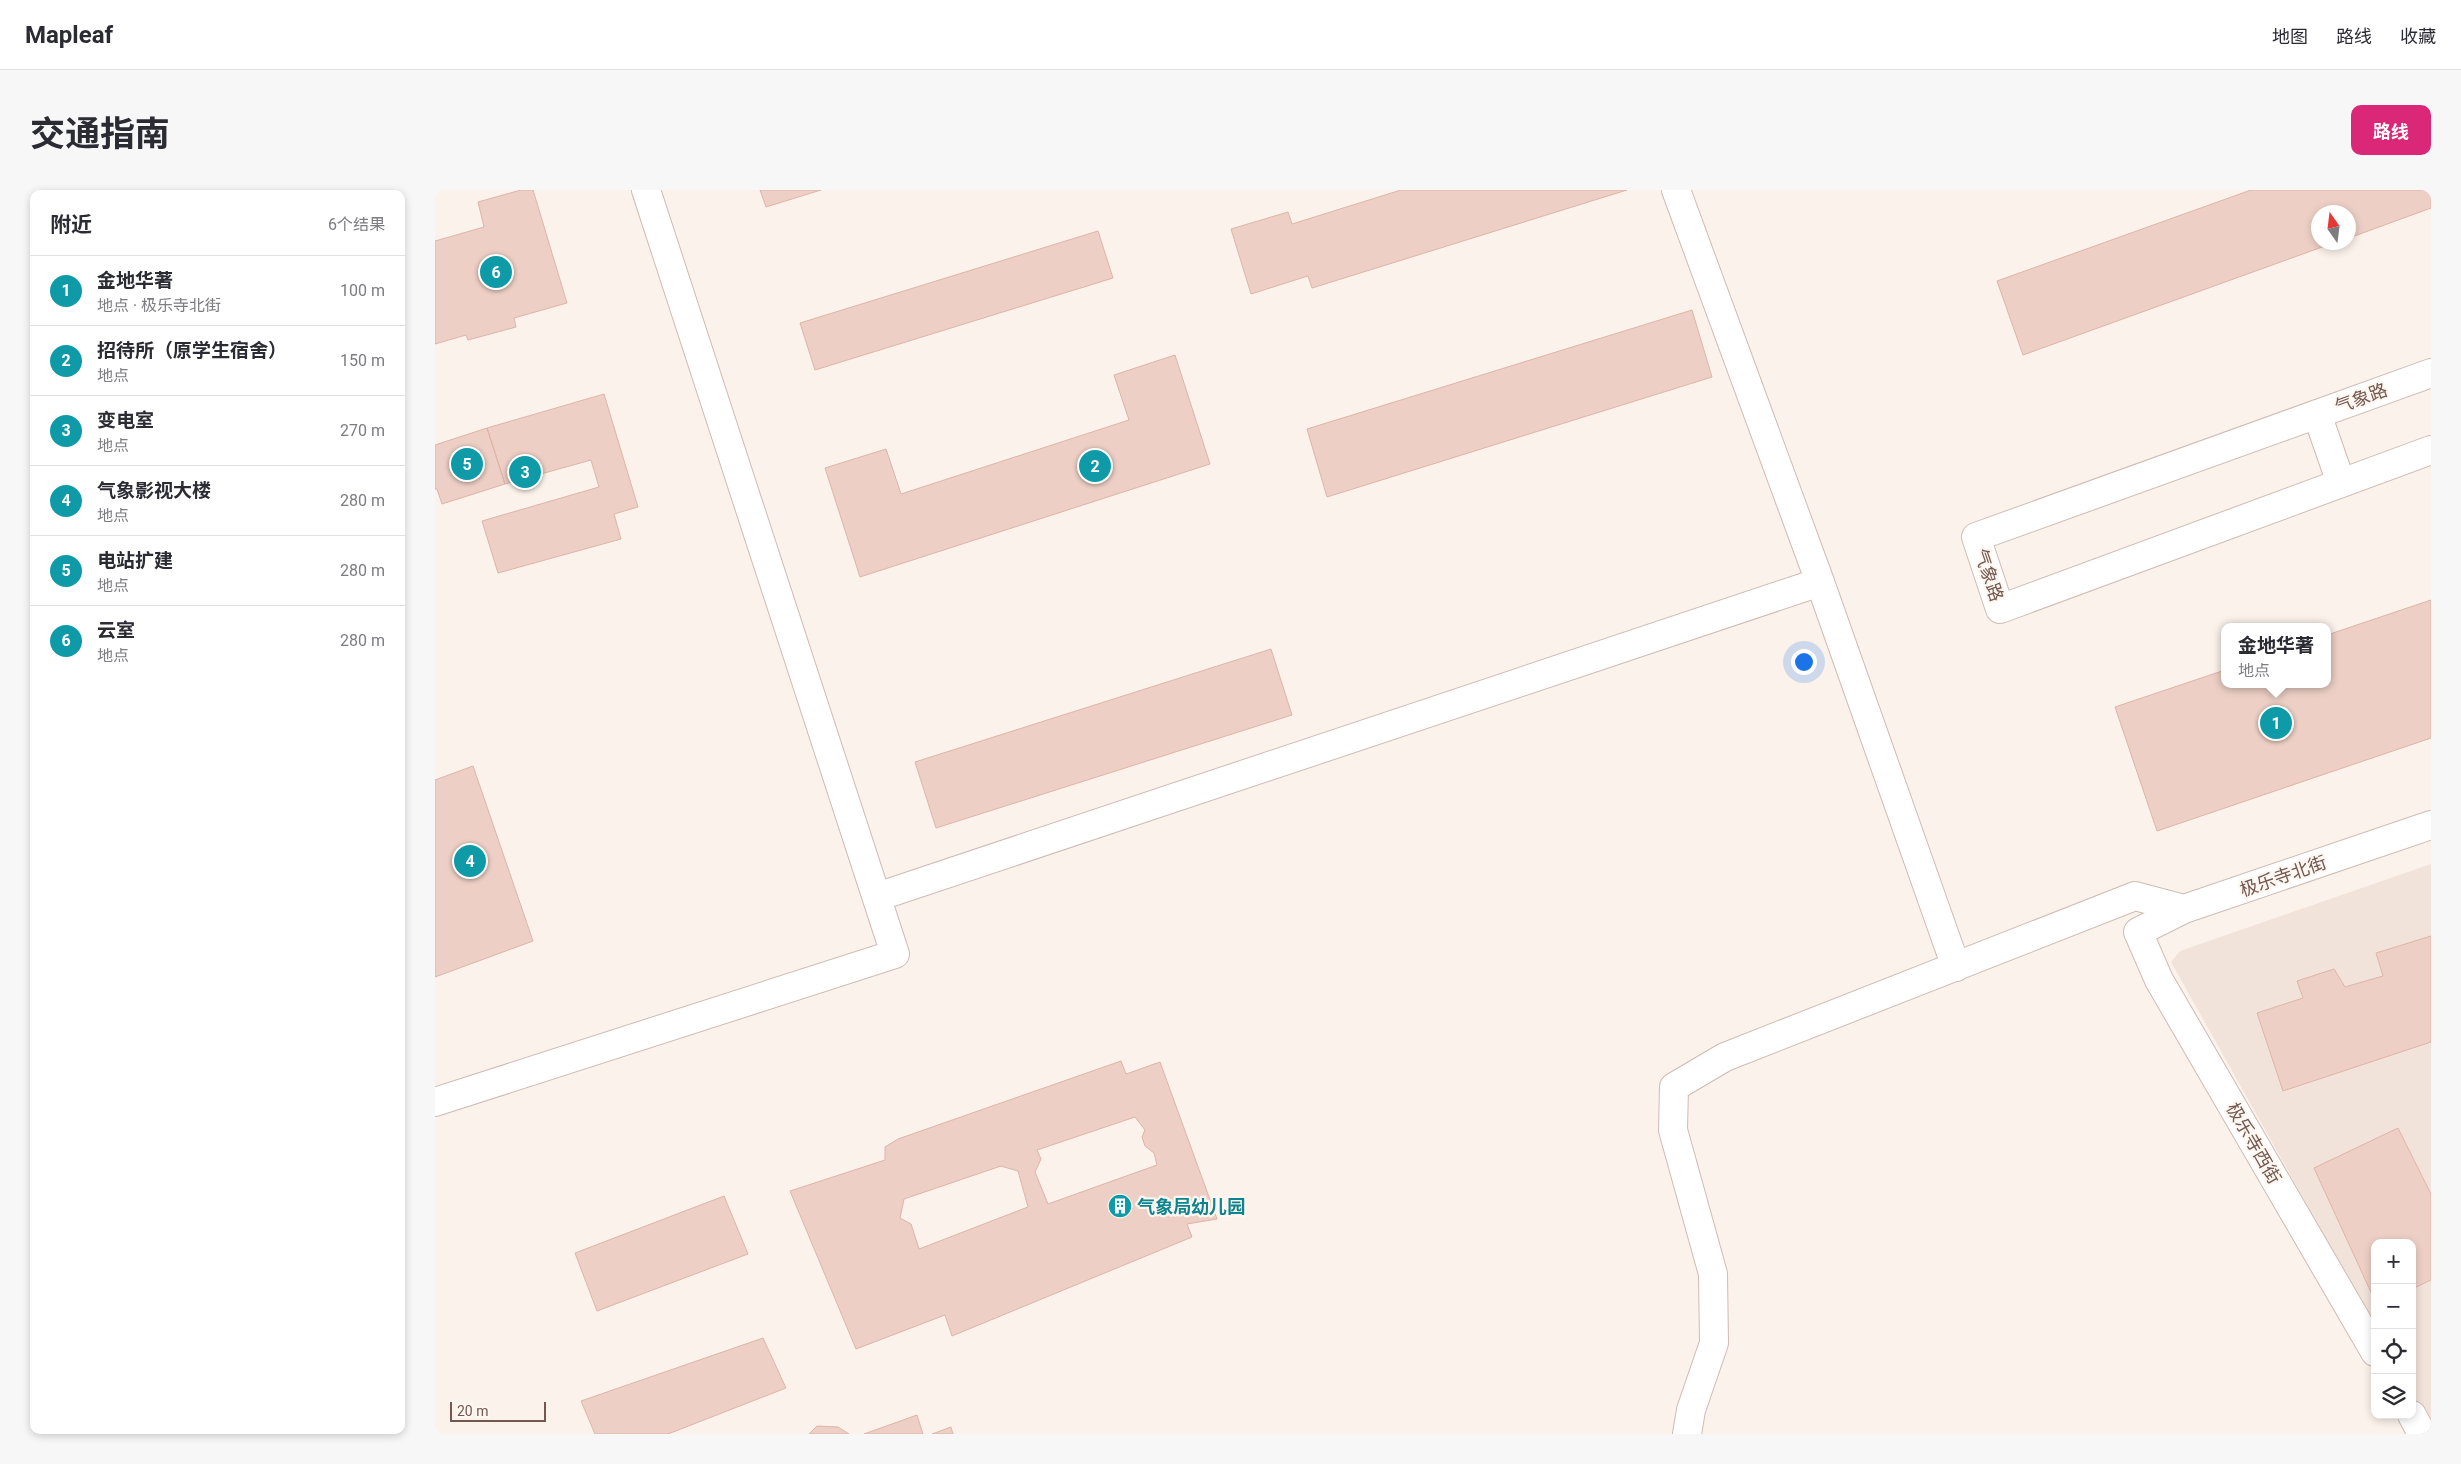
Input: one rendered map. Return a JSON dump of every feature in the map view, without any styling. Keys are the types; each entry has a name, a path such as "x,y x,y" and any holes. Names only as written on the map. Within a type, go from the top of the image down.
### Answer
{"street":[{"path":"435,1102 895,954 646,190"},
{"path":"1676,190 1820,582 1956,967"},
{"name":"气象路","path":"2431,373 1976,537 2000,609 2431,450"},
{"path":"2317,414 2341,484"},
{"path":"877,898 1820,582"},
{"name":"极乐寺北街","path":"2138,932 2184,910 2431,825"},
{"path":"1687,1434 1691,1410 1714,1343 1713,1274 1673,1130 1674,1087 1725,1057 2135,896 2184,910"},
{"name":"极乐寺西街","path":"2138,932 2159,980 2371,1345"},
{"path":"2413,1419 2422,1434"}],"shaded area":[{"path":"2431,864 2431,1427 2416,1401 2416,1239 2371,1239 2371,1319 2171,962 2180,951"}],"building":[{"path":"521,190 533,190 567,303 514,318 516,327 468,340 466,335 435,344 435,241 484,227 478,202"},
{"path":"760,190 821,190 766,207"},
{"path":"1401,190 1627,190 1312,288 1308,276 1251,294 1231,229 1288,212 1292,224"},
{"path":"2251,190 2431,190 2431,208 2356,235 2356,205 2311,205 2311,250 2314,250 2023,355 1997,281"},
{"path":"1098,231 1113,278 815,370 800,323"},
{"path":"1692,310 1712,377 1327,497 1307,429"},
{"path":"1175,355 1210,464 860,577 825,468 886,449 901,494 1129,420 1114,375"},
{"path":"604,394 638,507 614,514 621,539 498,573 482,521 599,487 591,460 505,484 487,428"},
{"path":"487,428 505,484 442,504 437,489 435,489 435,445"},
{"path":"2431,600 2431,738 2157,831 2115,707 2221,671 2221,688 2331,688 2331,634"},
{"path":"1271,649 1292,715 936,828 915,762"},
{"path":"473,766 533,941 435,977 435,780"},
{"path":"2431,936 2431,1042 2283,1091 2257,1013 2303,998 2297,981 2334,969 2345,987 2383,976 2376,953"},
{"name":"气象局幼儿园","path":"1121,1061 1126,1074 1160,1062 1217,1219 1187,1224 1192,1237 952,1336 945,1315 856,1349 790,1191 885,1160 885,1147 898,1139","holes":["1135,1117 1145,1130 1142,1137 1145,1146 1154,1153 1157,1165 1048,1204 1035,1172 1041,1159 1037,1150","1001,1166 1018,1171 1028,1207 919,1249 911,1224 900,1218 904,1199"]},
{"path":"2398,1128 2431,1194 2431,1280 2416,1287 2416,1239 2371,1239 2371,1292 2314,1168"},
{"path":"724,1196 748,1254 597,1311 575,1253"},
{"path":"763,1338 786,1388 668,1434 595,1434 581,1401"},
{"path":"917,1415 923,1434 864,1434"},
{"path":"817,1426 838,1427 849,1434 809,1434"},
{"path":"951,1427 953,1434 932,1434"}],"place":[{"name":"云室","path":"496,272"},
{"name":"电站扩建","path":"467,464"},
{"name":"招待所（原学生宿舍）","path":"1095,466"},
{"name":"变电室","path":"525,472"},
{"name":"金地华著","path":"2276,723"},
{"name":"气象影视大楼","path":"470,861"},
{"name":"气象局幼儿园","path":"1120,1206"}]}
